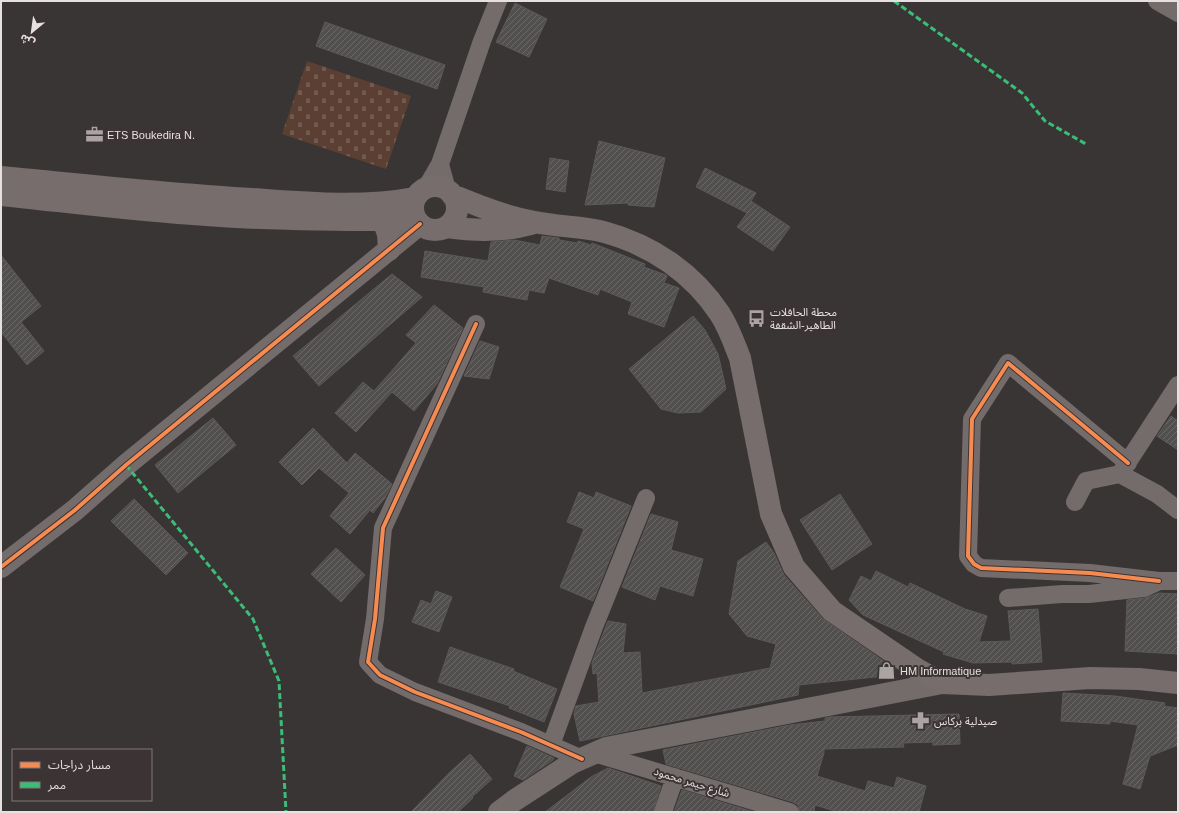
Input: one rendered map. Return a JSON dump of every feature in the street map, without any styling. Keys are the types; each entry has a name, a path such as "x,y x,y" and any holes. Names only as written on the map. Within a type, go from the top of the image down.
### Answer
{"main road":[{"path":"1,177 214,197 330,204 456,201 457,208 452,222 446,227 440,229 433,230 426,228 429,202"},
{"path":"1,195 205,215 294,220 383,220 429,202 485,208 536,223 603,232 631,241 652,250 691,278 707,296 732,336 740,358 771,514 794,567 832,611 917,669 942,682 990,685 1090,678 1139,679 1178,683"},
{"path":"383,220 388,234 389,250"},
{"path":"446,227 476,230 500,230 536,223"}],"street":[{"path":"1,567 75,510 126,466 389,250 429,202 440,164 482,41 498,1"},
{"path":"1156,1 1178,13"},
{"name":"شارع حيمر محمود","path":"476,324 383,528 375,619 368,662 380,675 415,692 521,732 550,745 674,777 750,806 790,812"},
{"path":"1178,510 1124,468 1008,363 972,419 968,556 974,564 981,568 1090,573 1159,581 1178,581"},
{"path":"1075,502 1086,481 1124,468 1178,385"},
{"path":"550,745 594,627 646,498"},
{"path":"1008,598 1097,593 1144,588 1159,581"},
{"path":"499,812 572,763 606,748 942,682"},
{"path":"663,812 674,777"}],"green space":[{"path":"307,61 411,96 386,169 282,134"}],"building":[{"path":"515,3 547,19 529,57 496,42"},
{"path":"325,22 445,65 437,89 316,46"},
{"path":"599,141 665,158 654,207 628,205 628,203 585,205"},
{"path":"550,158 569,161 565,192 546,189"},
{"path":"705,168 756,193 751,201 790,227 773,251 737,227 747,213 696,187"},
{"path":"542,236 559,238 559,240 577,243 578,241 591,245 592,243 645,264 644,267 666,275 667,276 664,283 679,288 664,327 628,314 632,302 600,289 598,295 549,278 544,293 529,290 527,300 483,292 484,287 421,277 425,251 488,261 491,242 514,240 540,245"},
{"path":"1,255 41,306 21,322 44,351 27,365 1,332"},
{"path":"392,274 422,297 319,386 293,356"},
{"path":"434,305 463,328 437,384 414,411 392,392 356,432 335,413 363,382 374,391 416,343 406,335"},
{"path":"693,316 705,330 718,354 726,389 701,412 678,413 661,409 629,369"},
{"path":"480,341 499,347 489,379 464,376"},
{"path":"1171,416 1178,421 1178,450 1157,436"},
{"path":"213,418 236,445 178,493 155,465"},
{"path":"313,428 347,463 355,453 392,484 385,498 373,513 370,510 350,534 330,516 349,493 319,468 302,485 279,462"},
{"path":"579,492 594,498 596,492 631,506 593,601 560,587 584,529 567,522"},
{"path":"840,494 872,544 832,570 800,520"},
{"path":"134,499 188,553 166,575 111,521"},
{"path":"651,514 678,522 671,550 703,559 693,596 660,586 655,600 622,587"},
{"path":"766,542 774,553 784,575 823,619 895,669 894,675 799,685 798,695 580,741 574,714 576,706 599,702 597,673 593,674 592,663 608,621 626,624 623,653 640,652 642,693 770,668 776,644 747,636 729,614 738,561"},
{"path":"336,548 365,575 341,602 311,574"},
{"path":"876,571 908,587 910,583 965,609 987,616 979,642 1011,641 1008,611 1038,609 1042,662 1012,664 1012,662 973,663 943,654 944,652 863,615 849,600 861,576 871,581"},
{"path":"436,591 452,597 439,632 412,622 421,600 431,604"},
{"path":"1159,593 1178,594 1178,654 1125,651 1127,600 1145,598"},
{"path":"450,647 514,669 513,671 557,689 544,722 509,708 510,706 438,682"},
{"path":"1063,693 1115,696 1165,703 1164,706 1178,708 1178,745 1150,756 1140,789 1123,784 1138,725 1110,721 1110,724 1061,721"},
{"path":"959,714 960,744 933,745 933,742 903,743 904,747 824,749 817,776 865,791 868,781 894,788 897,777 926,786 919,812 838,812 815,805 814,812 800,812 798,805 793,802 666,764 663,750 790,725 825,721 825,718 830,717"},
{"path":"527,746 554,758 523,780 514,776"},
{"path":"470,754 492,779 472,797 473,798 458,812 411,812 450,772"},
{"path":"608,768 661,786 653,812 545,812 591,777"},
{"path":"682,790 754,812 674,812"}],"marked path":[{"path":"894,1 1022,93 1045,121 1086,144"},
{"path":"126,465 253,619 279,681 286,812"}],"cycle path":[{"path":"1,567 75,510 126,465 420,224"},
{"path":"476,324 383,528 375,619 368,662 380,675 415,692 521,732 582,759"},
{"path":"1128,463 1008,363 972,419 968,556 974,564 981,568 1090,573 1159,581"}],"place":[{"name":"ETS Boukedira N.","path":"94,135"},
{"name":"محطة الحافلات الطاهير-الشقفة","path":"757,318"},
{"name":"HM Informatique","path":"887,671"},
{"name":"صيدلية بركاس","path":"921,721"}]}
